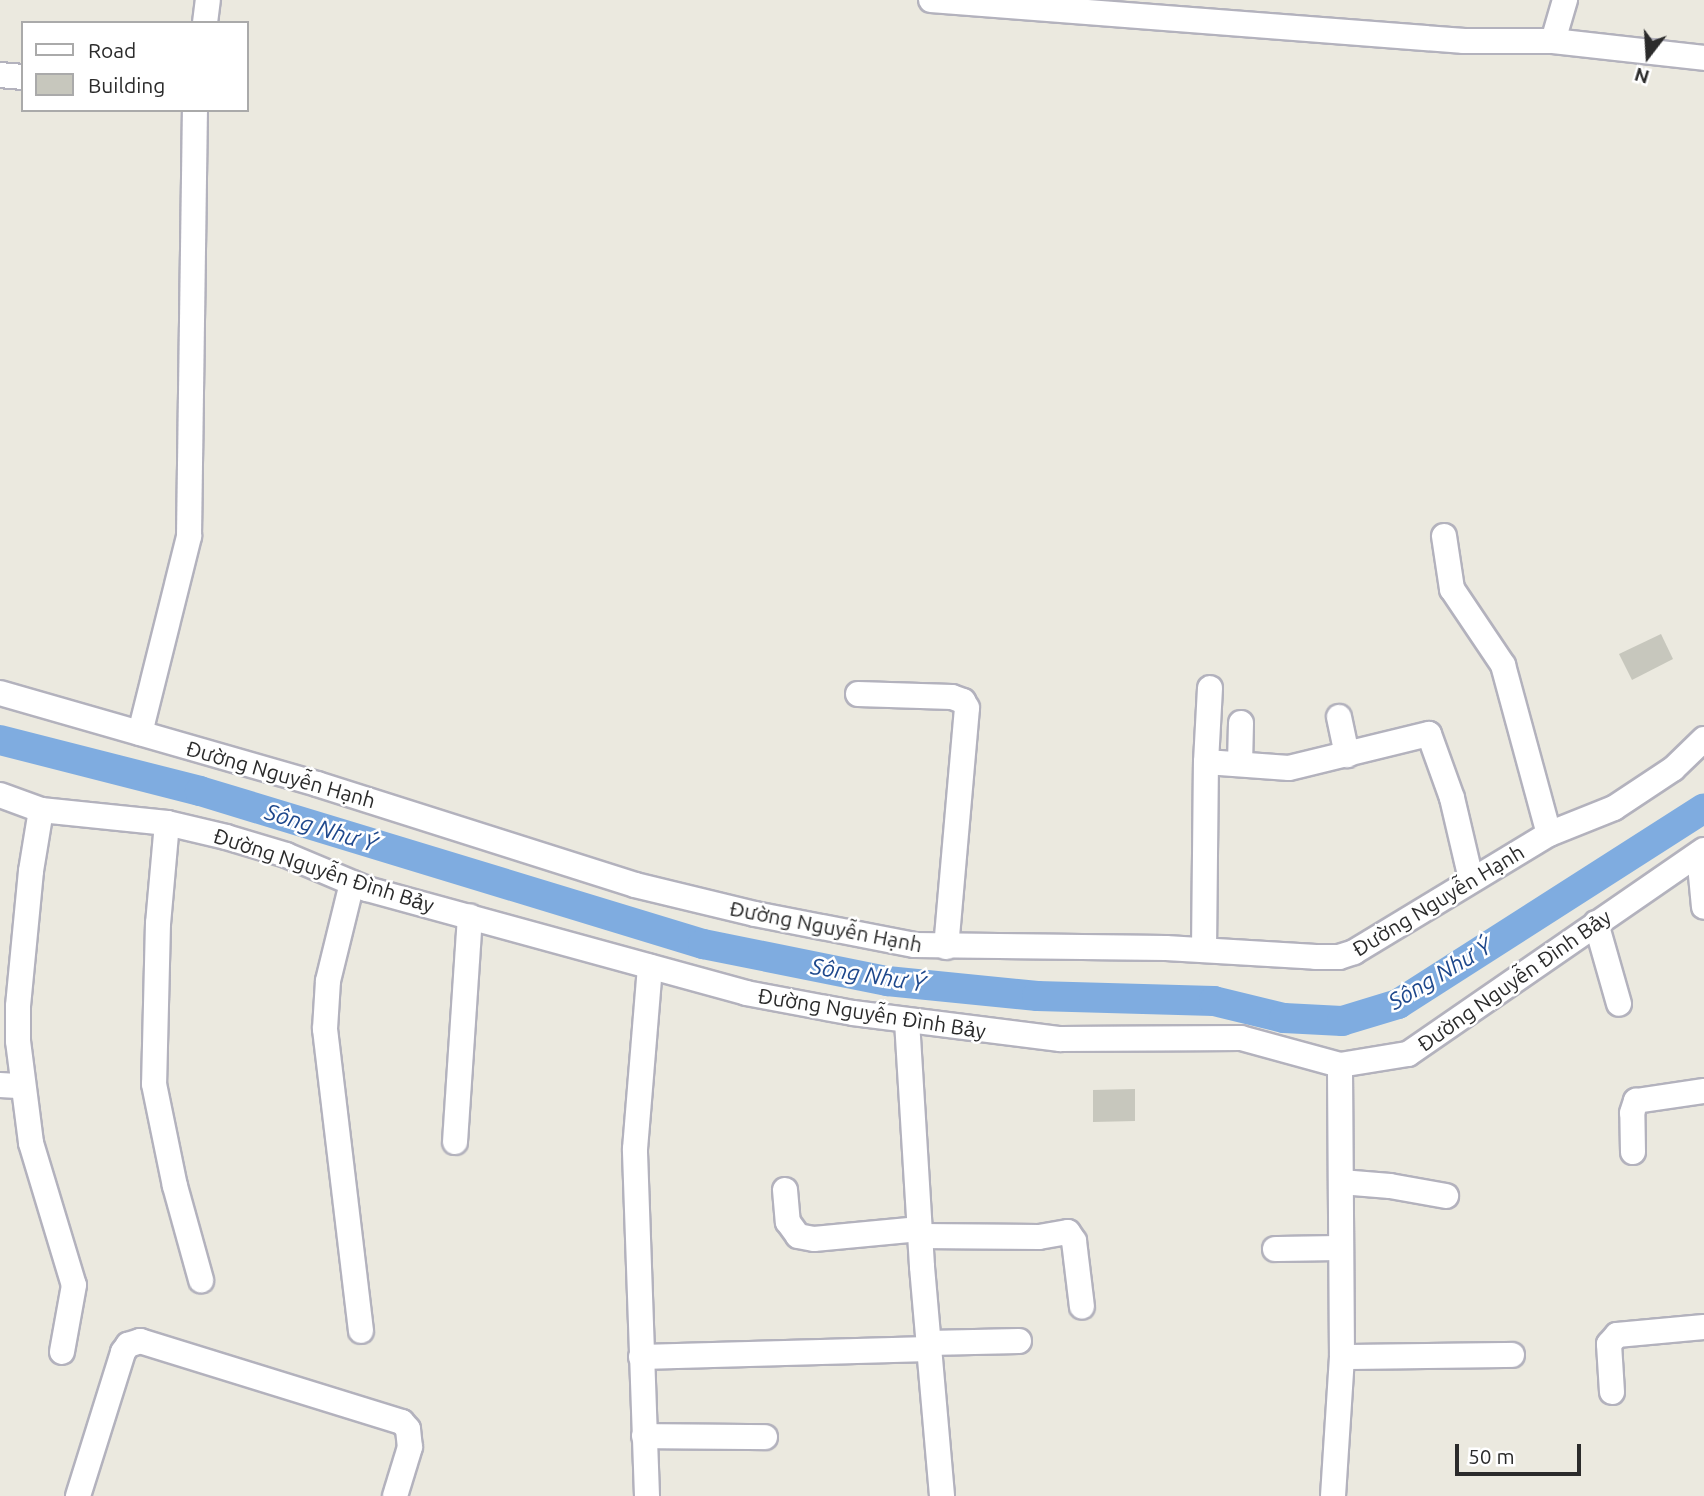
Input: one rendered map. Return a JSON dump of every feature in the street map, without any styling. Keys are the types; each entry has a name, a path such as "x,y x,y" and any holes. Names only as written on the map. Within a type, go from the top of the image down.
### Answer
{"street":[{"path":"205,21 208,0"},
{"path":"931,0 1464,41 1553,40 1704,58"},
{"path":"1553,40 1565,0"},
{"path":"0,75 21,77"},
{"path":"140,733 189,536 195,112"},
{"path":"1444,536 1452,589 1503,665 1549,834"},
{"path":"1204,950 1206,762 1210,688"},
{"name":"Đường Nguyễn Hạnh","path":"0,693 481,834 635,885 755,914 915,945 946,947 1204,950 1339,957 1374,942 1471,879 1549,834 1614,808 1673,769 1704,739"},
{"path":"858,694 952,697 963,701 967,708 946,947"},
{"path":"1339,717 1346,755"},
{"path":"1241,723 1241,764"},
{"path":"1206,762 1289,768 1429,734 1452,798 1471,879"},
{"name":"Đường Nguyễn Đình Bảy","path":"0,795 41,810 167,823 286,855 352,883 746,993 907,1021 1060,1039 1241,1038 1340,1065 1408,1054 1702,852"},
{"path":"41,810 31,871 11,1086 74,1285 62,1352"},
{"path":"167,823 158,923 154,1084 175,1186 201,1280"},
{"path":"1702,852 1704,908"},
{"path":"352,883 328,981 325,1029 361,1331"},
{"path":"455,1142 470,916"},
{"path":"1596,923 1619,1004"},
{"path":"647,1496 640,1357 635,1149 650,967"},
{"path":"907,1021 920,1232 943,1496"},
{"path":"1333,1496 1342,1357 1340,1065"},
{"path":"1633,1152 1632,1113 1636,1101 1704,1091"},
{"path":"1340,1182 1390,1186 1446,1196"},
{"path":"785,1190 788,1222 798,1236 814,1239 920,1232 1040,1237 1069,1232 1074,1241 1082,1307"},
{"path":"1275,1249 1341,1248"},
{"path":"1612,1392 1609,1344 1616,1335 1704,1327"},
{"path":"640,1357 1019,1340"},
{"path":"78,1496 123,1352 128,1345 140,1341 402,1422 408,1429 410,1447 395,1496"},
{"path":"1342,1357 1512,1355"},
{"path":"644,1436 765,1437"}],"building":[{"path":"1661,634 1673,659 1632,680 1619,654"},
{"path":"1135,1089 1135,1121 1093,1122 1093,1090"}],"waterway":[{"name":"Sông Như Ý","path":"0,740 200,791 703,944 887,981 1037,996 1214,1001 1284,1018 1342,1021 1398,1004 1704,808"}]}
